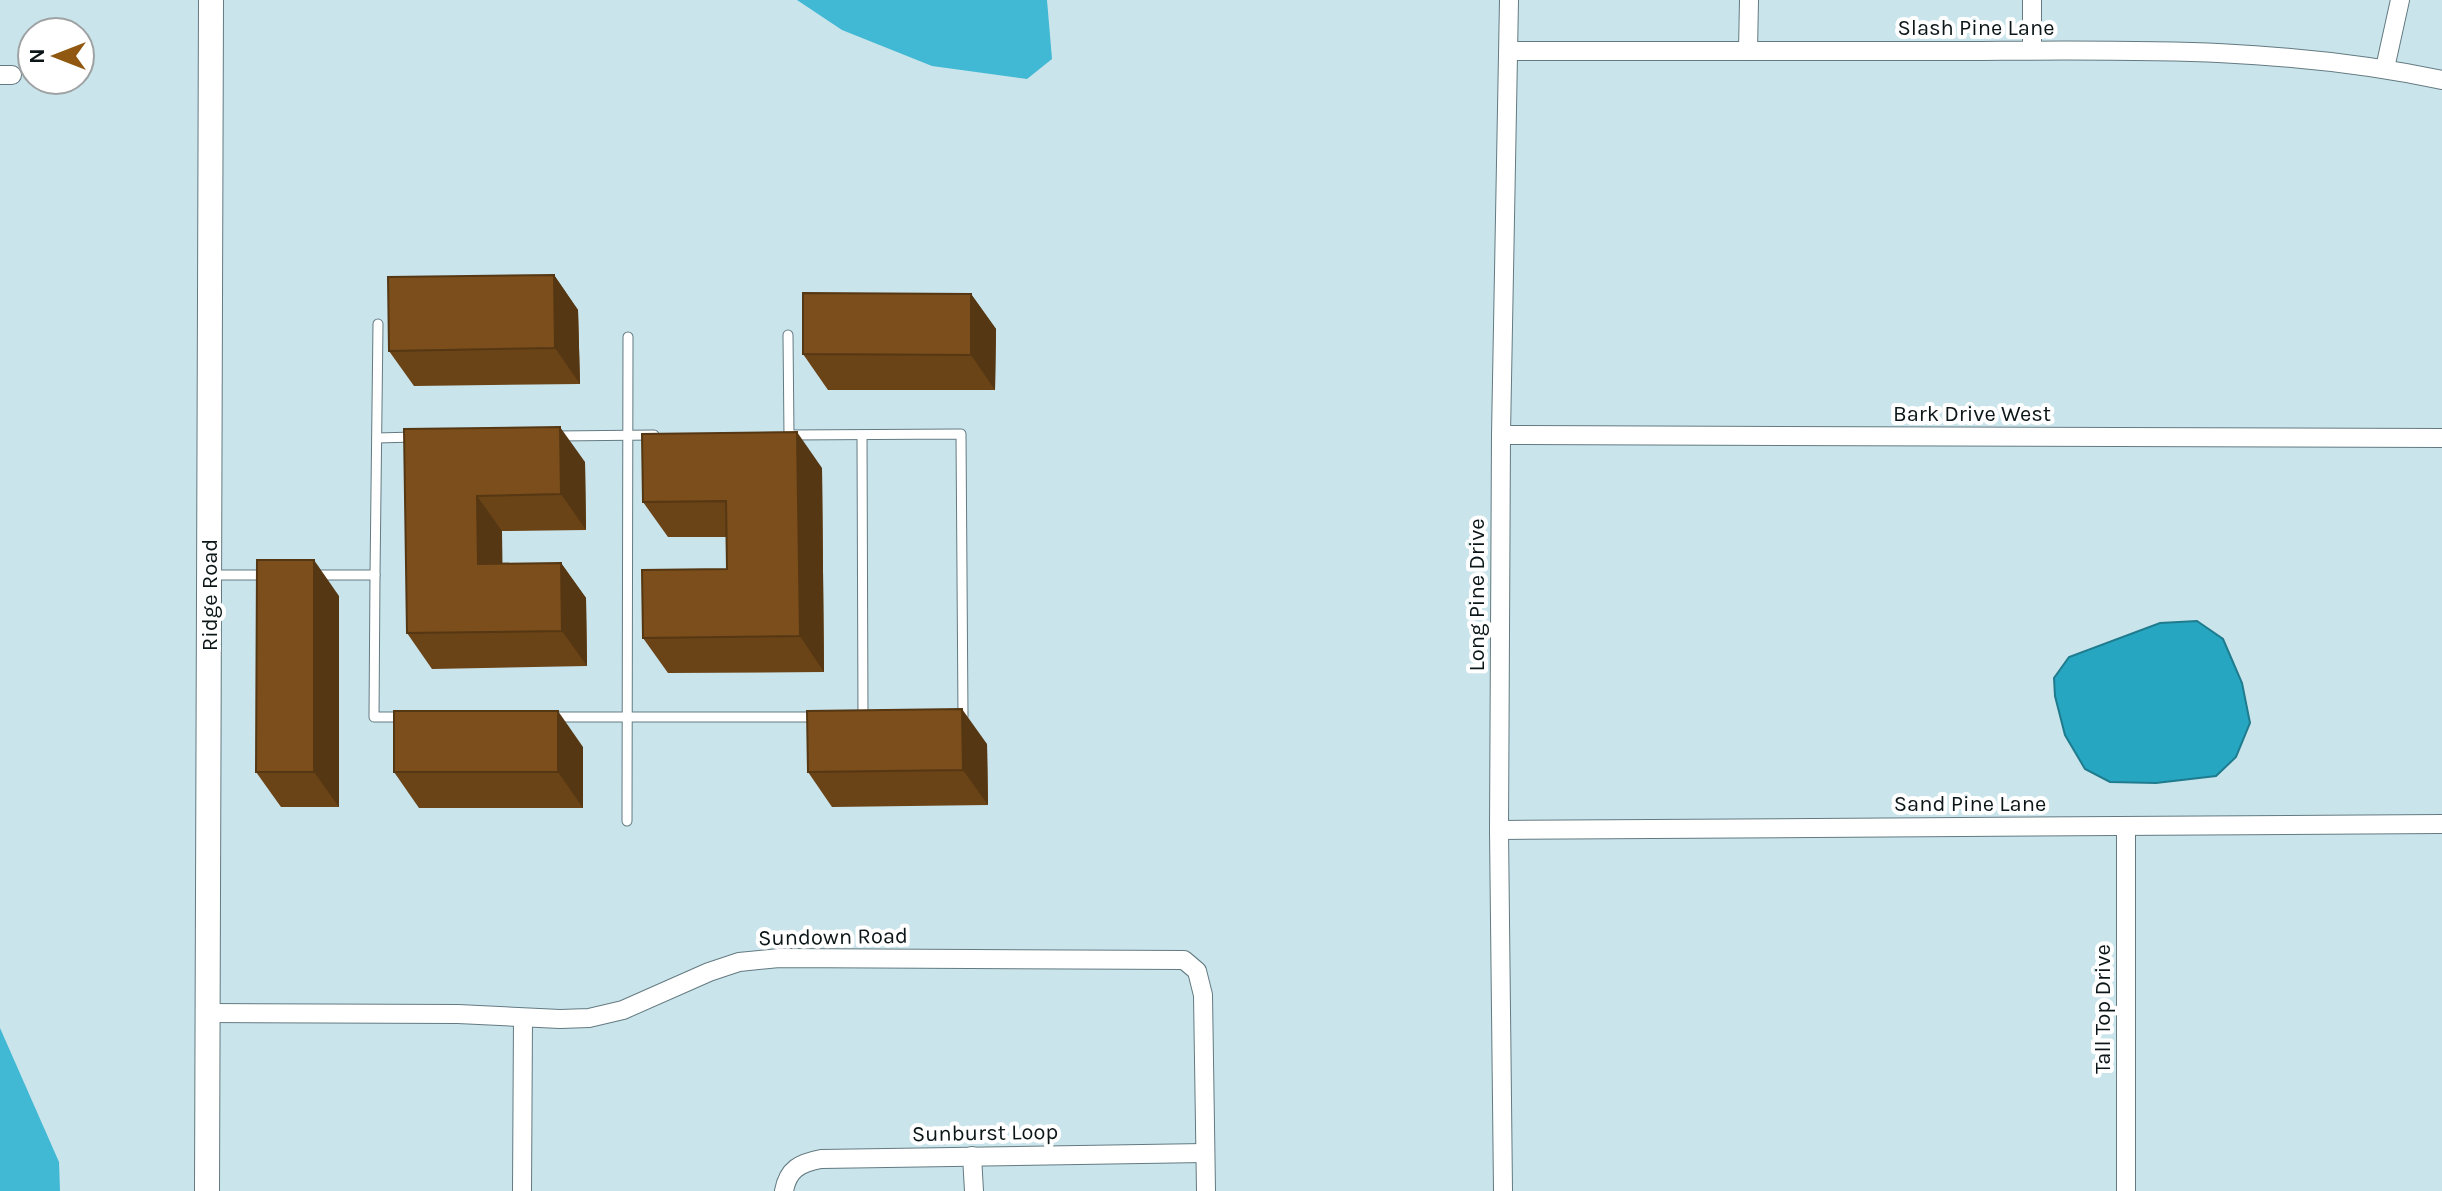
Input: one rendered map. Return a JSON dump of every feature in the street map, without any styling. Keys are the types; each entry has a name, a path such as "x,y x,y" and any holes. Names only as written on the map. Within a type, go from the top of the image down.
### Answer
{"street":[{"name":"Ridge Road","path":"207,1191 211,0"},
{"name":"Long Pine Drive","path":"1503,1191 1499,830 1501,435 1509,0"},
{"path":"1748,51 1749,0"},
{"path":"2032,0 2032,50"},
{"path":"2385,68 2400,0"},
{"name":"Slash Pine Lane","path":"1509,51 2171,50 2283,55 2385,68 2442,80"},
{"name":"Bark Drive West","path":"1501,435 2442,438"},
{"name":"Sand Pine Lane","path":"1499,830 2442,824"},
{"name":"Tall Top Drive","path":"2126,826 2126,1191"},
{"name":"Sundown Road","path":"208,1013 589,1018 623,1010 739,962 779,958 1184,960 1197,971 1203,995 1206,1191"},
{"path":"522,1191 523,1018"},
{"name":"Sunburst Loop","path":"784,1191 793,1168 799,1163 821,1159 1205,1153"},
{"path":"972,1156 974,1191"}],"lane":[{"path":"378,324 374,717 422,717"},
{"path":"788,335 789,435"},
{"path":"627,821 628,337"},
{"path":"774,435 961,434 963,716 949,716"},
{"path":"548,436 671,435"},
{"path":"862,435 863,717"},
{"path":"377,438 424,437"},
{"path":"208,575 284,575"},
{"path":"299,575 375,575"},
{"path":"532,717 832,717"},
{"path":"847,717 878,717"}],"shaded area":[{"path":"797,0 1047,0 1052,59 1027,79 932,66 842,30"},
{"path":"2197,621 2223,639 2242,683 2250,723 2236,757 2216,776 2156,783 2110,782 2085,769 2065,735 2055,696 2054,678 2069,657 2160,623"},
{"path":"0,1028 59,1162 60,1191 0,1191"}],"building":[{"path":"554,275 555,348 389,351 388,277"},
{"path":"803,293 971,294 971,355 803,354"},
{"path":"560,427 561,494 477,496 478,564 561,563 562,631 407,633 404,429"},
{"path":"797,432 800,636 643,638 642,570 727,569 726,501 643,502 642,434"},
{"path":"257,560 314,560 314,772 256,772"},
{"path":"962,709 963,770 808,772 807,711"},
{"path":"394,711 558,711 558,772 394,772"}]}
